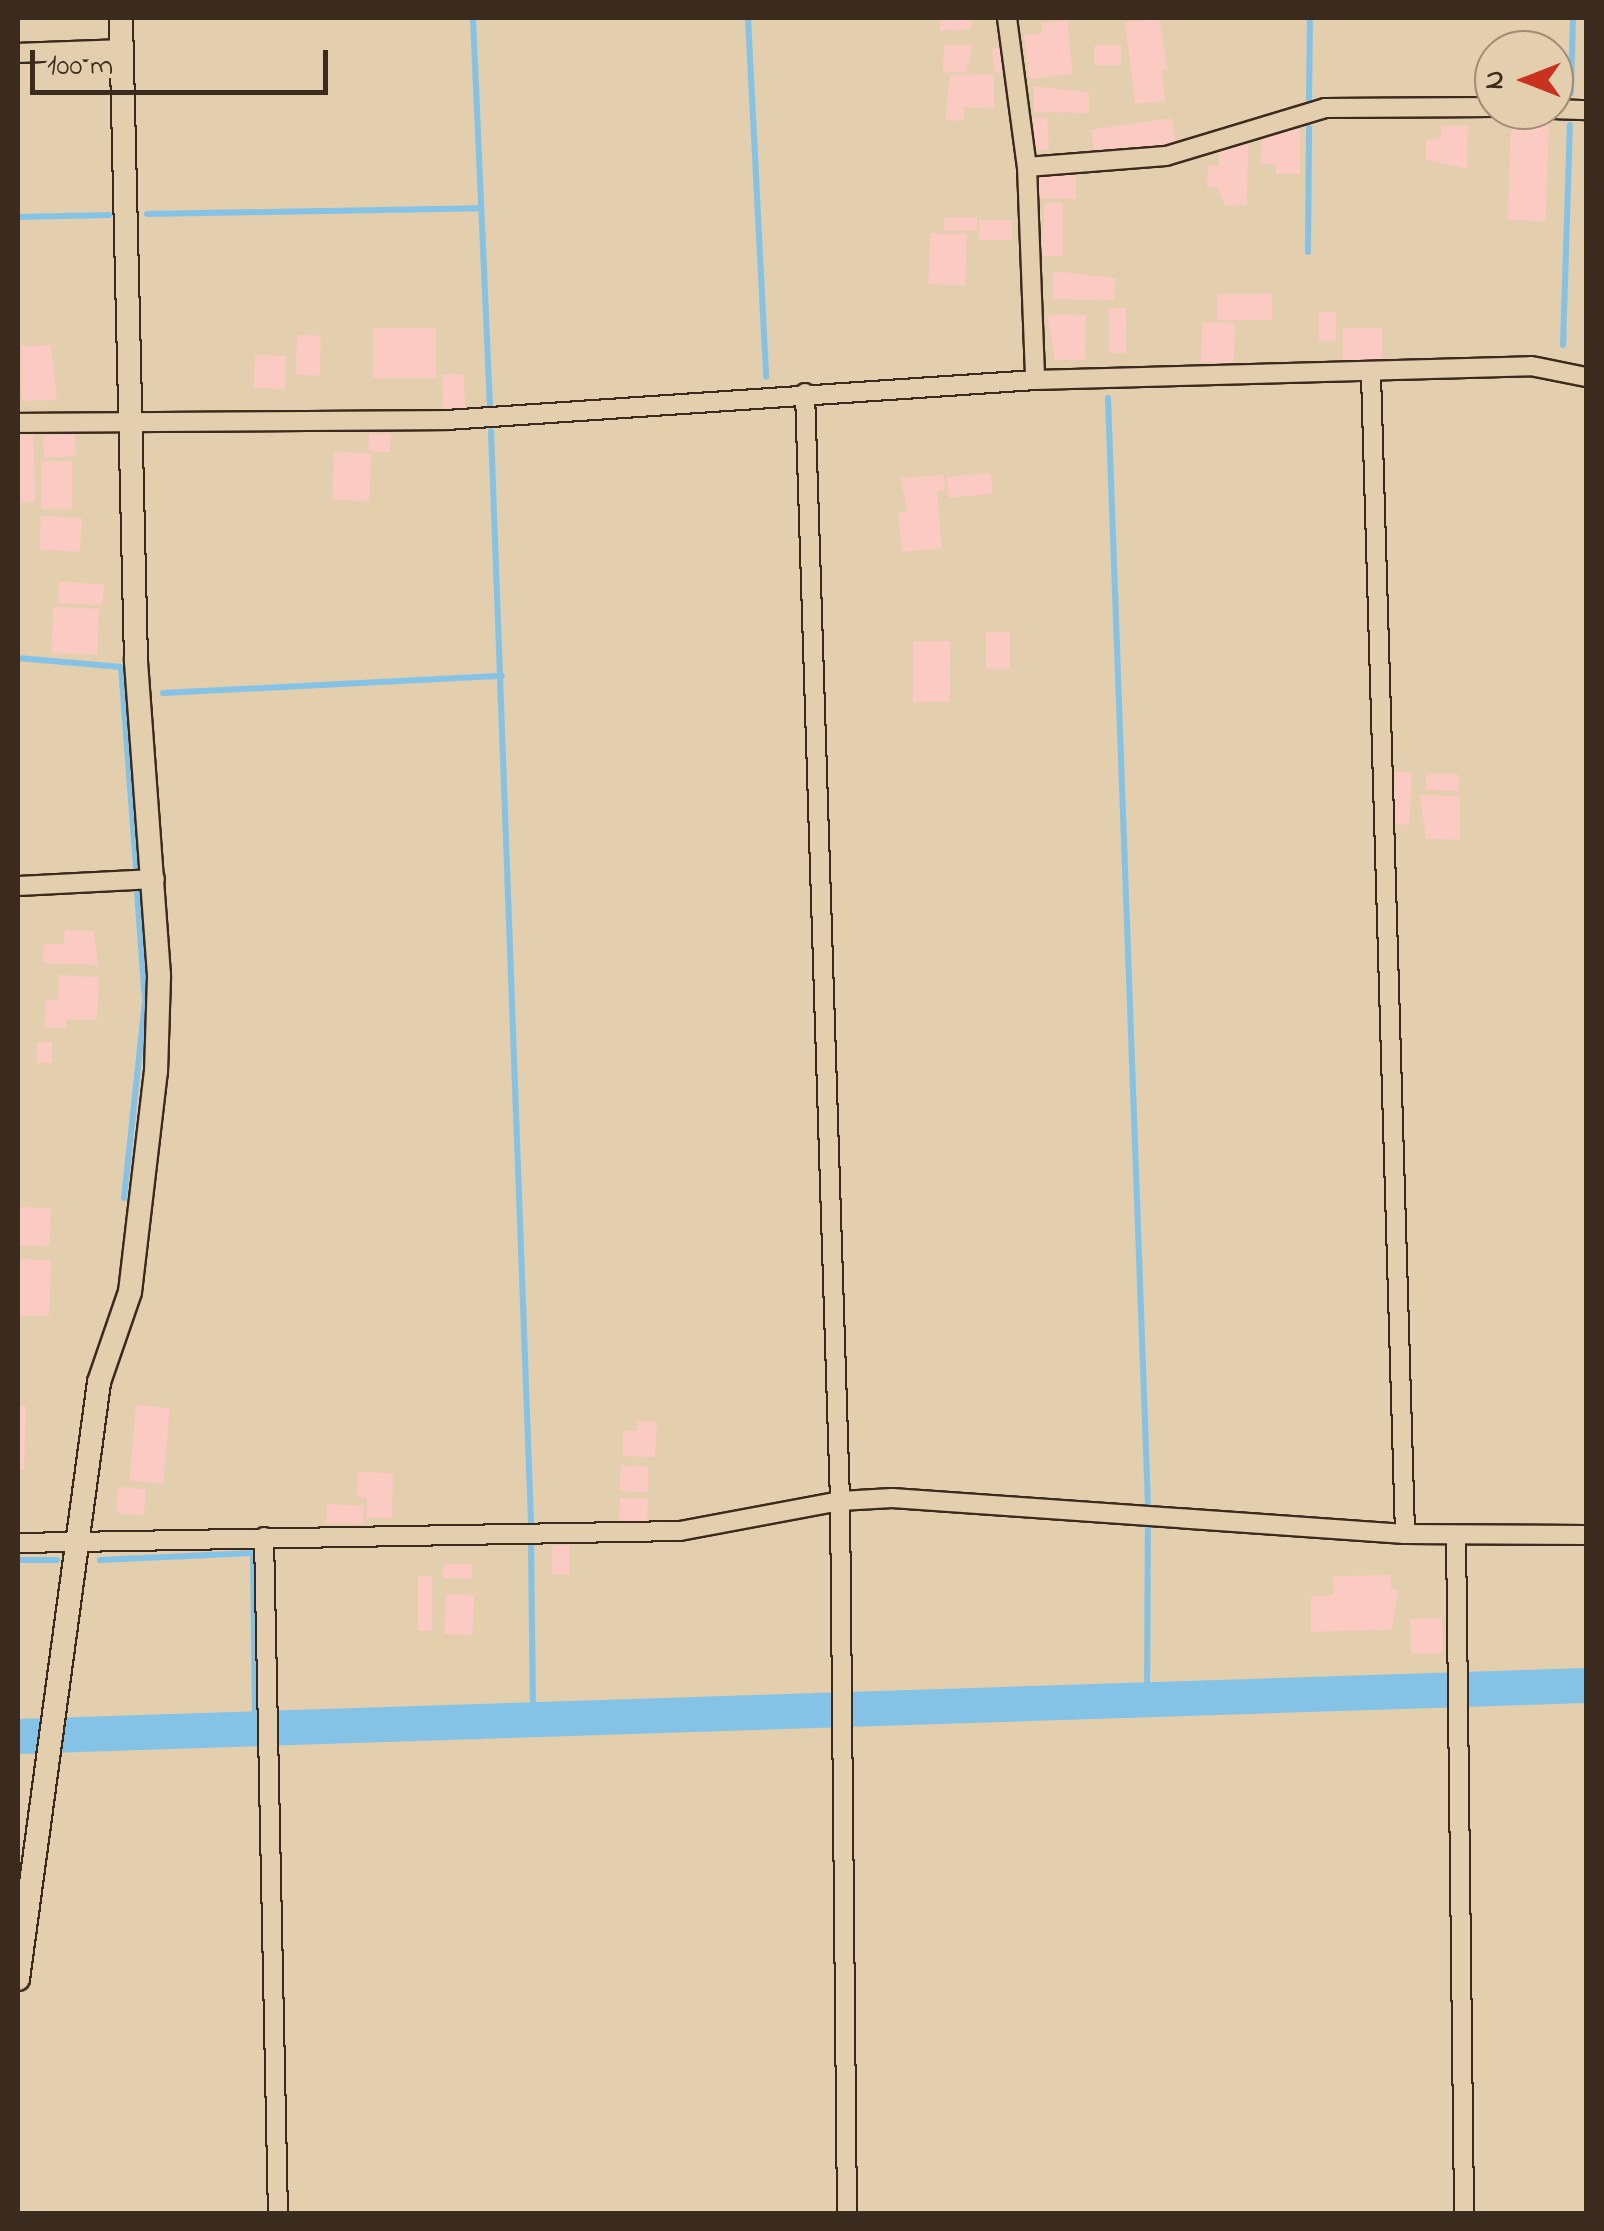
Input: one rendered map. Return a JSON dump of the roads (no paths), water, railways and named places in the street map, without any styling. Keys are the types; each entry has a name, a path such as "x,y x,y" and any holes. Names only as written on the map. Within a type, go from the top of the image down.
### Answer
{"street":[{"path":"18,1979 99,1382 130,1292 156,1072 154,879 136,661 128,422 121,18"},
{"path":"1007,18 1026,166 1035,380"},
{"path":"18,53 122,49"},
{"path":"1026,166 1166,156 1326,108 1474,106"},
{"path":"18,423 448,420 1035,380 1371,374 1530,366 1586,377"},
{"path":"1371,374 1405,1534"},
{"path":"804,393 840,1500 847,2214"},
{"path":"18,886 154,879"},
{"path":"18,1543 680,1531 840,1500 951,1500 1405,1534 1586,1535"},
{"path":"264,1536 278,2214"},
{"path":"1456,1536 1464,2214"}],"waterway":[{"path":"473,18 490,407"},
{"path":"748,18 766,377"},
{"path":"1309,99 1310,18"},
{"path":"1573,18 1573,30"},
{"path":"1308,252 1309,128"},
{"path":"1563,345 1570,130"},
{"path":"147,214 481,208"},
{"path":"18,217 109,215"},
{"path":"1108,398 1148,1503"},
{"path":"491,431 531,1523"},
{"path":"18,658 121,667 136,867"},
{"path":"163,693 502,676"},
{"path":"124,1198 145,1001 137,893"},
{"path":"1147,1699 1148,1525"},
{"path":"531,1544 533,1719"},
{"path":"100,1560 253,1553 255,1728"},
{"path":"18,1560 57,1560"},
{"path":"18,1736 1586,1685"}]}
